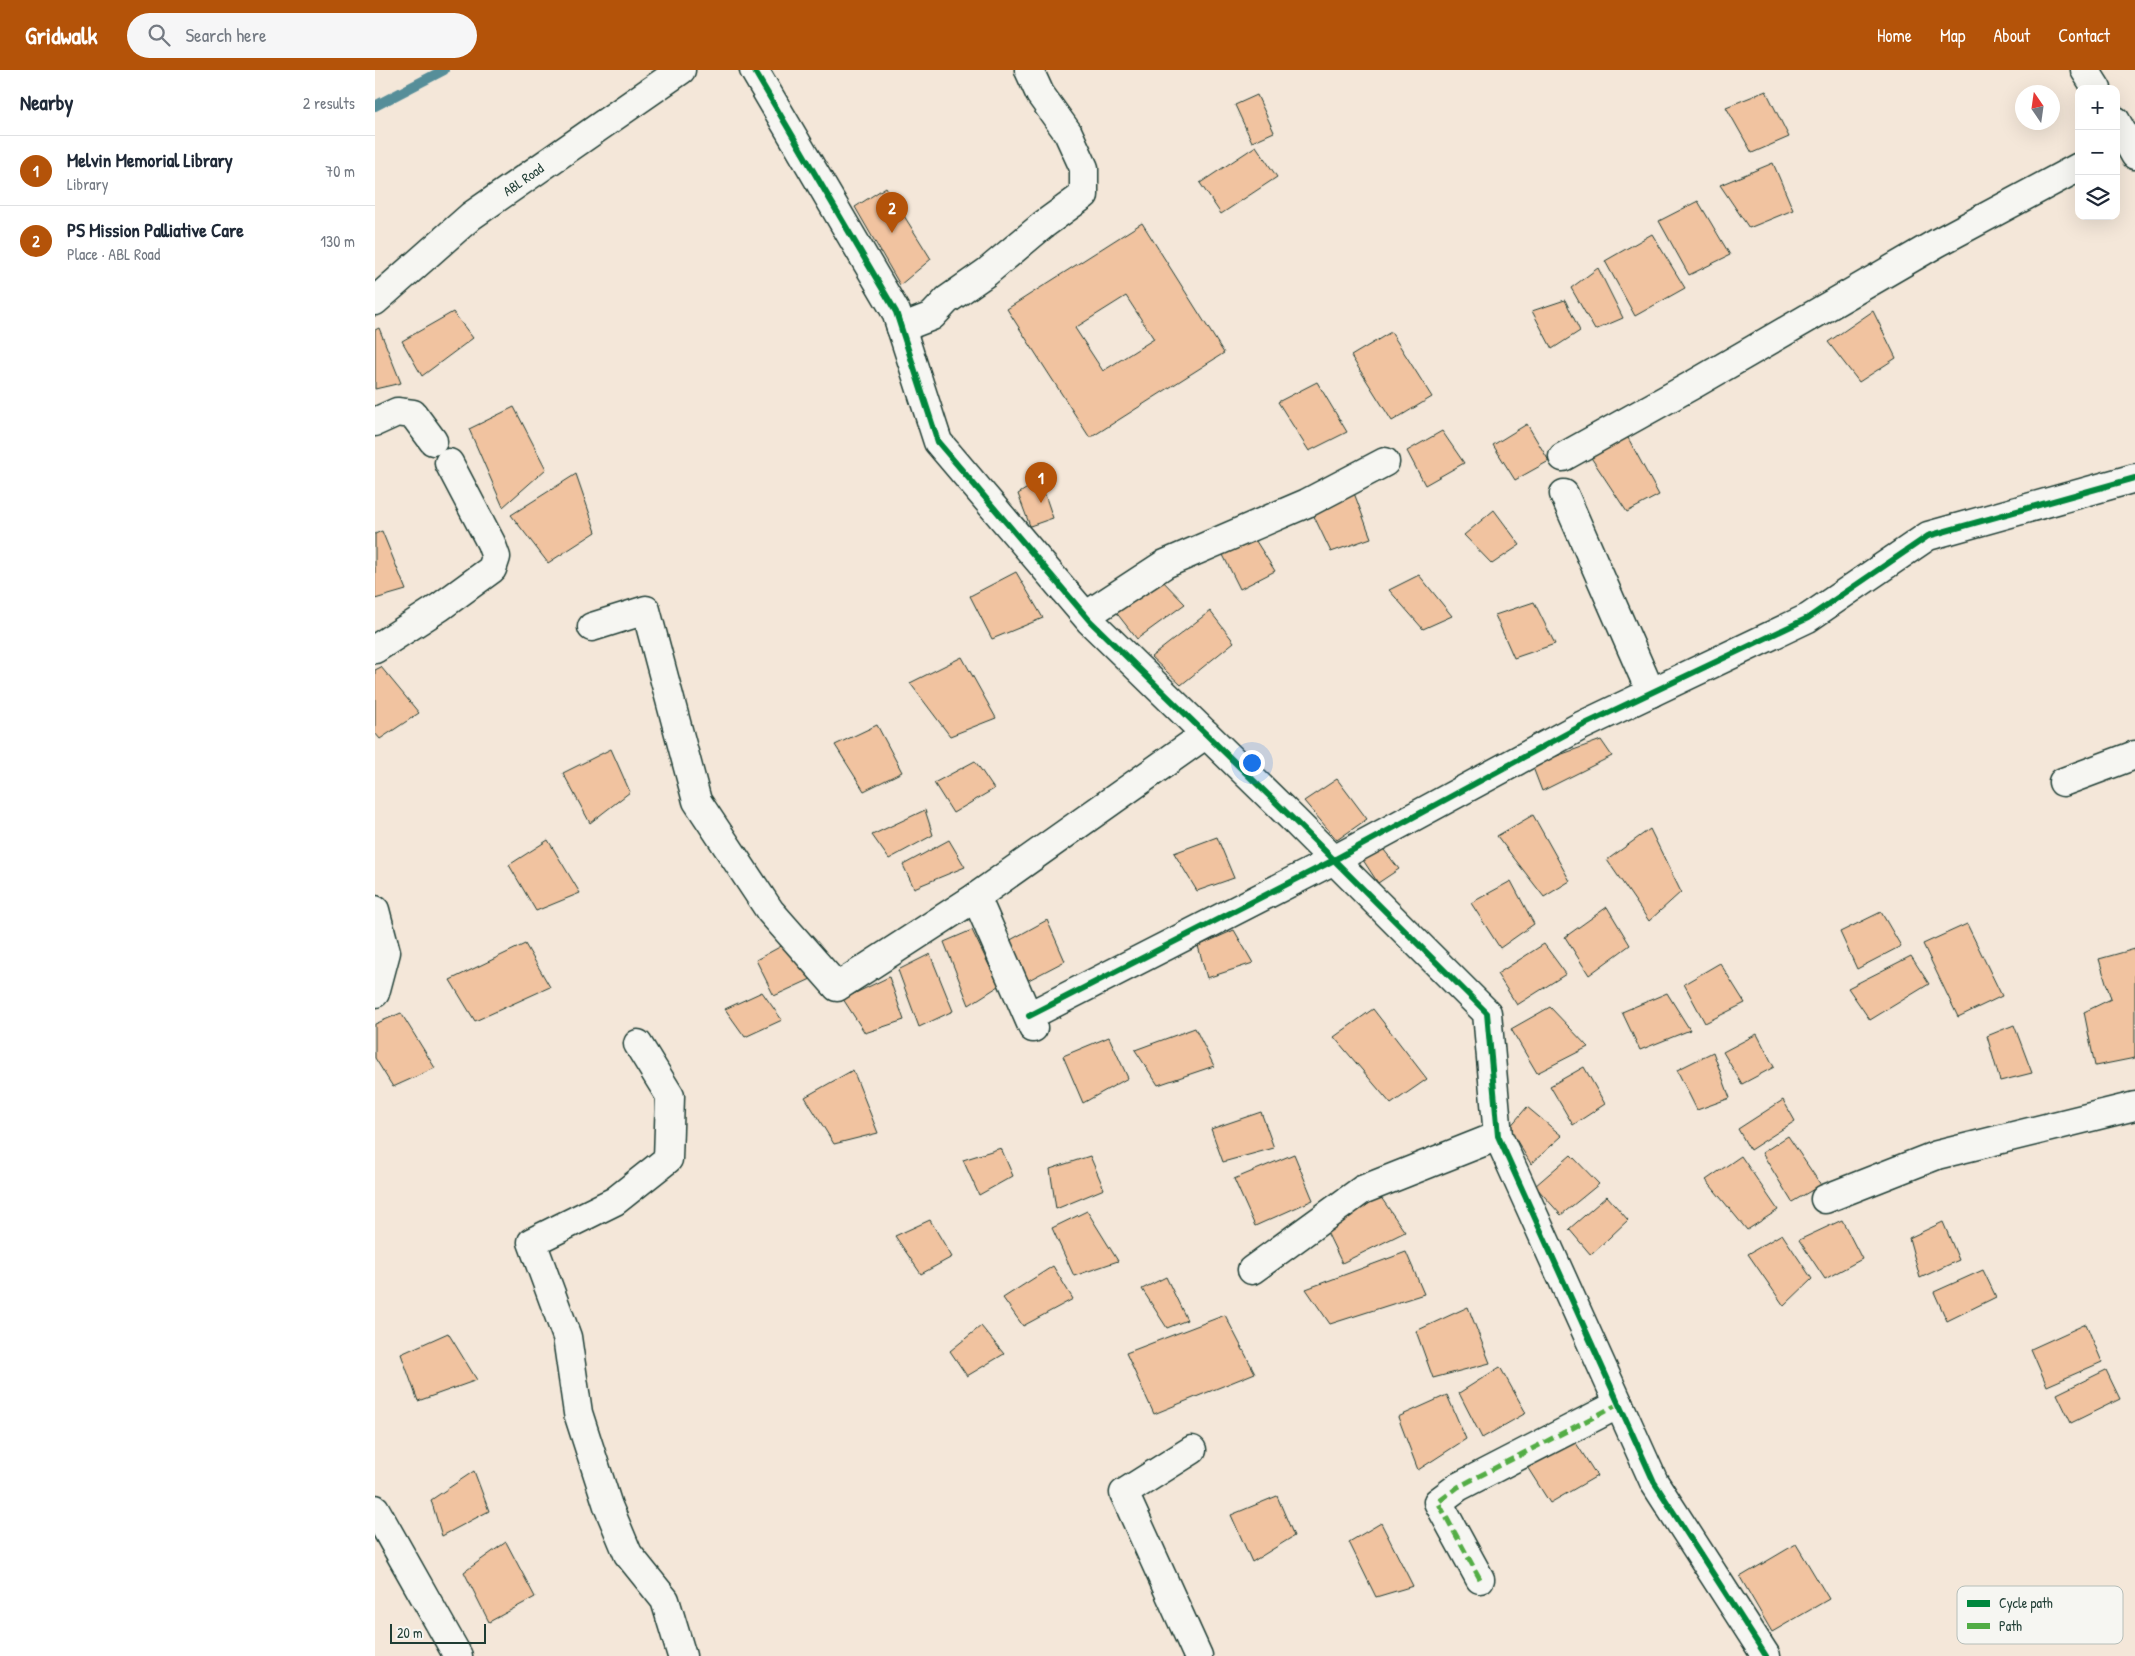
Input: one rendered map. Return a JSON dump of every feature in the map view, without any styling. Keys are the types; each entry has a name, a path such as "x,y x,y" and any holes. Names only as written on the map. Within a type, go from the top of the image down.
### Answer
{"street":[{"name":"ABL Road","path":"375,302 471,216 681,70"},
{"path":"754,70 896,312 939,442 1090,620 1487,1013 1498,1136 1654,1482 1766,1656"},
{"path":"901,328 932,316 947,300 987,272 1043,225 1085,195 1084,168 1080,159 1068,133 1041,94 1029,70"},
{"path":"2085,70 2094,85"},
{"path":"1563,457 1696,383 1937,243 2075,169"},
{"path":"375,422 397,412 413,414 433,441"},
{"path":"1087,615 1165,564 1307,502 1385,462"},
{"path":"375,649 492,569 496,557 491,543 449,463"},
{"path":"975,897 1031,1022 1581,726 1808,618 1928,536 2135,478"},
{"path":"1564,494 1651,692"},
{"path":"592,627 646,610 697,801 770,911 837,987 975,897 1206,734"},
{"path":"2063,782 2135,756"},
{"path":"375,910 386,952 375,993"},
{"path":"638,1044 670,1096 668,1159 615,1201 532,1242 567,1337 578,1413 608,1506 628,1554 665,1600 682,1656"},
{"path":"1825,1199 1937,1156 2135,1106"},
{"path":"1252,1270 1362,1190 1498,1136"},
{"path":"1480,1579 1438,1502 1458,1487 1619,1404"},
{"path":"1192,1450 1124,1493 1198,1656"},
{"path":"375,1509 458,1656"}],"building":[{"path":"1766,91 1789,137 1752,153 1726,107"},
{"path":"1257,95 1274,132 1252,142 1235,105"},
{"path":"1256,146 1277,177 1221,214 1200,183"},
{"path":"1773,163 1793,210 1749,228 1720,185"},
{"path":"886,187 931,259 900,285 855,207"},
{"path":"1698,201 1730,255 1689,275 1659,221"},
{"path":"1142,223 1224,353 1090,438 1007,309","holes":["1126,296 1154,339 1103,371 1075,328"]},
{"path":"1652,234 1685,288 1635,316 1605,261"},
{"path":"1598,268 1623,318 1595,330 1571,288"},
{"path":"1565,300 1580,331 1552,349 1532,311"},
{"path":"1873,311 1896,358 1859,382 1828,342"},
{"path":"453,312 473,338 422,376 402,341"},
{"path":"379,328 401,383 375,389 375,330"},
{"path":"1391,332 1432,397 1392,421 1351,356"},
{"path":"1317,382 1347,432 1309,451 1278,402"},
{"path":"514,407 546,469 503,507 469,429"},
{"path":"1527,424 1549,461 1515,480 1493,445"},
{"path":"1442,431 1464,463 1425,485 1407,451"},
{"path":"1627,436 1659,495 1627,512 1588,453"},
{"path":"576,474 596,532 548,563 511,515"},
{"path":"1040,480 1053,518 1030,526 1018,494"},
{"path":"1354,493 1371,538 1331,552 1311,510"},
{"path":"1494,510 1520,545 1492,564 1464,535"},
{"path":"382,531 406,590 375,599 375,534"},
{"path":"1254,538 1275,571 1240,589 1221,551"},
{"path":"1016,572 1043,618 992,639 970,596"},
{"path":"1419,575 1452,616 1423,629 1389,590"},
{"path":"1160,578 1185,604 1137,639 1115,611"},
{"path":"1534,602 1555,644 1514,658 1495,615"},
{"path":"1210,611 1234,642 1181,685 1151,657"},
{"path":"962,657 996,718 950,736 910,683"},
{"path":"381,667 419,713 380,739 375,733 375,670"},
{"path":"877,725 902,772 864,791 835,745"},
{"path":"1601,740 1612,756 1542,791 1532,765"},
{"path":"611,749 630,792 590,823 563,773"},
{"path":"975,761 994,789 953,813 934,783"},
{"path":"1337,779 1367,819 1337,840 1304,801"},
{"path":"925,810 933,835 889,859 872,835"},
{"path":"1533,815 1570,881 1544,897 1497,836"},
{"path":"1650,829 1681,892 1649,921 1607,860"},
{"path":"1217,837 1234,878 1197,891 1174,853"},
{"path":"548,840 580,893 536,911 509,865"},
{"path":"949,840 965,867 914,888 903,865"},
{"path":"1380,845 1399,869 1378,883 1363,860"},
{"path":"1511,881 1534,924 1500,948 1471,903"},
{"path":"1607,907 1630,945 1589,975 1565,937"},
{"path":"1881,912 1901,946 1857,969 1840,932"},
{"path":"1047,920 1065,961 1021,984 1005,943"},
{"path":"1967,924 2002,996 1958,1017 1923,944"},
{"path":"972,930 999,986 969,1005 944,942"},
{"path":"1234,930 1253,963 1207,978 1198,946"},
{"path":"525,944 550,987 475,1021 450,980"},
{"path":"785,944 811,979 774,996 756,960"},
{"path":"1544,944 1566,974 1517,1005 1497,974"},
{"path":"2135,949 2135,1058 2095,1066 2084,1012 2111,999 2099,959"},
{"path":"930,954 953,1011 919,1027 898,970"},
{"path":"1911,956 1929,984 1870,1020 1848,988"},
{"path":"1720,963 1745,1003 1705,1023 1684,984"},
{"path":"889,977 904,1020 865,1033 843,999"},
{"path":"762,992 782,1020 745,1037 725,1009"},
{"path":"1667,993 1690,1030 1640,1050 1622,1012"},
{"path":"1550,1007 1588,1047 1537,1073 1511,1029"},
{"path":"1373,1009 1427,1079 1391,1104 1334,1037"},
{"path":"401,1013 435,1068 393,1087 375,1058 375,1024"},
{"path":"2014,1025 2032,1073 2000,1081 1987,1036"},
{"path":"1195,1028 1214,1066 1158,1085 1135,1050"},
{"path":"1757,1034 1774,1067 1742,1084 1723,1052"},
{"path":"1109,1037 1128,1078 1083,1103 1063,1056"},
{"path":"1713,1052 1730,1098 1697,1110 1677,1070"},
{"path":"1584,1067 1605,1104 1573,1125 1550,1086"},
{"path":"853,1070 878,1133 834,1144 805,1097"},
{"path":"1783,1100 1795,1121 1750,1150 1738,1129"},
{"path":"1527,1107 1562,1136 1531,1164 1509,1128"},
{"path":"1261,1112 1274,1148 1223,1162 1211,1129"},
{"path":"1788,1136 1821,1185 1792,1202 1762,1153"},
{"path":"1001,1148 1013,1176 979,1195 963,1160"},
{"path":"1294,1154 1313,1200 1255,1226 1234,1179"},
{"path":"1571,1155 1599,1184 1561,1215 1535,1186"},
{"path":"1090,1156 1104,1189 1056,1209 1050,1169"},
{"path":"1741,1156 1778,1210 1747,1230 1706,1180"},
{"path":"1380,1196 1405,1232 1342,1263 1327,1232"},
{"path":"1607,1196 1628,1220 1591,1255 1569,1229"},
{"path":"1087,1211 1118,1261 1074,1276 1052,1228"},
{"path":"930,1220 952,1257 921,1274 895,1236"},
{"path":"1842,1220 1862,1259 1825,1279 1799,1240"},
{"path":"1943,1222 1959,1260 1920,1278 1909,1238"},
{"path":"1782,1234 1812,1279 1784,1306 1748,1254"},
{"path":"1406,1252 1424,1294 1330,1324 1306,1289"},
{"path":"1053,1266 1073,1299 1023,1326 1003,1298"},
{"path":"1983,1270 1996,1297 1947,1321 1934,1292"},
{"path":"1166,1277 1187,1320 1167,1328 1142,1289"},
{"path":"1468,1307 1490,1363 1433,1378 1416,1331"},
{"path":"1225,1315 1255,1373 1154,1414 1126,1353"},
{"path":"2086,1324 2102,1362 2047,1386 2031,1349"},
{"path":"981,1326 1004,1354 967,1376 950,1351"},
{"path":"448,1333 477,1380 418,1401 401,1354"},
{"path":"1500,1367 1526,1413 1482,1438 1459,1393"},
{"path":"2106,1370 2120,1399 2071,1423 2057,1394"},
{"path":"1447,1395 1466,1439 1418,1470 1398,1417"},
{"path":"1569,1432 1597,1476 1550,1503 1524,1462"},
{"path":"474,1471 489,1511 442,1536 431,1500"},
{"path":"1277,1496 1294,1536 1252,1562 1231,1515"},
{"path":"1381,1523 1413,1586 1376,1597 1349,1542"},
{"path":"506,1542 535,1597 489,1622 464,1572"},
{"path":"1796,1544 1829,1599 1772,1632 1740,1577"}],"waterway":[{"path":"375,106 444,70"}],"marked path":[{"path":"1480,1579 1438,1502 1458,1487 1619,1404"}],"cycle path":[{"path":"754,70 896,312 938,442 1090,621 1294,820 1487,1013 1498,1136 1654,1482 1766,1656"},
{"path":"1029,1016 1334,860 1581,726 1808,618 1928,536 2135,478"}],"place":[{"name":"PS Mission Palliative Care","path":"892,233"},
{"name":"Melvin Memorial Library","path":"1041,503"}]}
